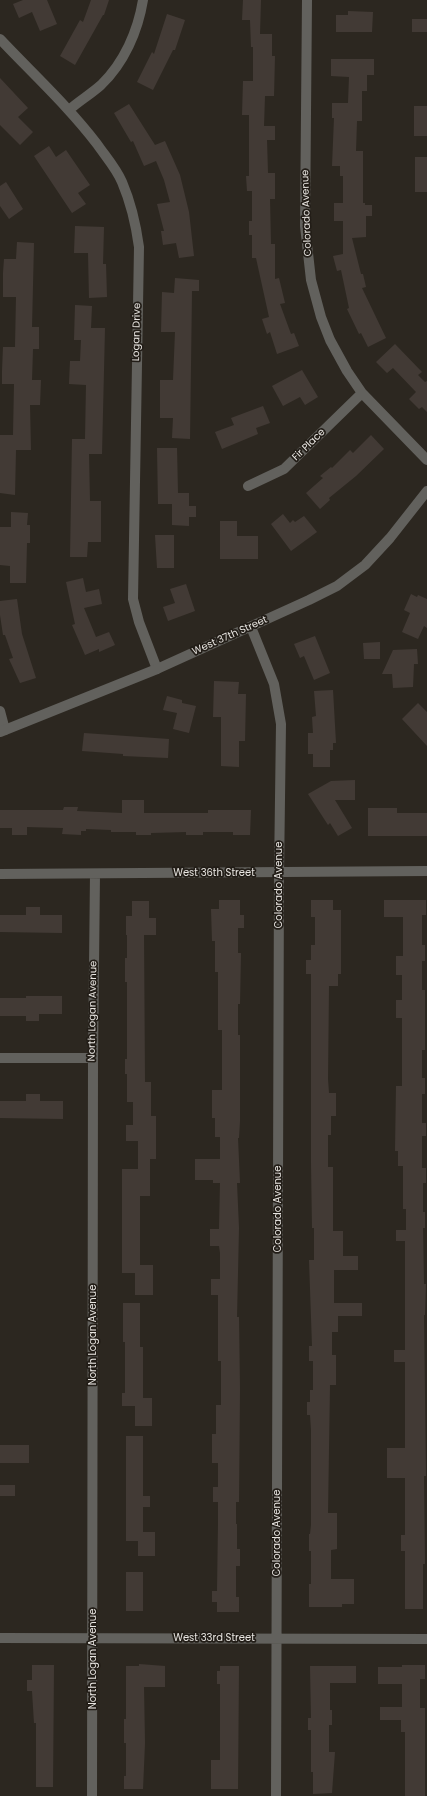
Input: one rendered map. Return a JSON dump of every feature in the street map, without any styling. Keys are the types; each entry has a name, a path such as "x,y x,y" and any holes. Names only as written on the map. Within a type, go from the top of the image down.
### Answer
{"street":[{"path":"69,110 100,86 111,74 125,52 135,32 143,0"},
{"name":"Colorado Avenue","path":"307,0 305,226 311,280 320,317 330,340 347,371 362,393 427,460"},
{"name":"Logan Drive","path":"0,39 69,110 113,166 127,195 136,227 139,247 133,599 139,622 157,669"},
{"name":"Fir Place","path":"248,486 284,469 362,393"},
{"name":"West 37th Street","path":"3,731 157,669 309,600 354,574 390,538 427,491"},
{"name":"Colorado Avenue","path":"250,627 274,684 281,724 279,873 276,1796"},
{"path":"0,711 3,731"},
{"name":"West 36th Street","path":"0,874 427,872"},
{"name":"North Logan Avenue","path":"92,1796 93,1058 95,874"},
{"path":"0,1058 93,1058"},
{"name":"West 33rd Street","path":"0,1638 427,1638"}],"building":[{"path":"23,0 47,0 57,24 40,31 32,12 19,18 13,4"},
{"path":"91,0 109,0 104,15 75,65 60,56 80,20 83,22"},
{"path":"243,0 261,0 260,34 272,34 272,56 275,56 274,96 265,96 264,126 275,126 275,140 267,140 268,173 275,173 275,199 270,199 271,244 275,244 275,279 279,278 285,303 280,304 291,334 294,333 299,346 277,354 270,332 267,334 262,319 269,317 256,258 252,258 252,235 249,235 249,221 252,221 252,191 247,191 246,176 249,176 249,115 242,115 243,81 253,81 253,47 251,47 250,20 242,20"},
{"path":"348,11 373,12 372,32 336,32 336,15 348,15"},
{"path":"167,14 185,20 175,50 173,50 153,90 137,82 152,52 154,54"},
{"path":"412,19 427,19 427,32 412,32"},
{"path":"331,59 374,59 374,75 367,75 367,91 362,91 362,121 357,121 356,151 363,151 363,203 365,203 365,205 372,205 372,216 366,216 366,237 352,238 361,274 363,274 366,287 362,288 386,338 368,347 361,333 359,334 347,309 349,308 341,270 337,271 333,256 343,254 343,221 334,221 334,203 343,203 343,176 340,176 340,166 332,166 334,118 332,118 332,103 348,103 349,77 331,76"},
{"path":"0,78 28,108 18,117 33,132 20,145 0,125"},
{"path":"129,104 155,145 165,141 180,175 189,212 194,256 179,258 176,243 163,245 161,231 164,231 157,204 170,202 164,180 156,161 144,166 133,141 131,142 114,113"},
{"path":"414,106 427,106 427,136 414,136"},
{"path":"49,146 56,157 66,150 90,185 78,193 86,204 72,213 34,156"},
{"path":"415,157 427,157 427,192 415,192"},
{"path":"6,182 23,209 9,219 0,206 0,186"},
{"path":"75,226 104,227 103,264 106,264 107,297 89,298 88,253 74,253"},
{"path":"17,242 34,243 32,327 39,327 39,349 33,349 32,380 41,380 40,405 30,405 31,450 16,450 15,495 0,493 0,435 13,435 14,384 2,384 2,371 3,347 15,347 16,297 3,297 3,273 4,259 16,259"},
{"path":"175,278 199,280 199,291 192,291 190,439 172,438 173,418 160,418 160,380 173,380 175,332 161,332 162,292 174,293"},
{"path":"75,305 92,306 91,328 105,328 102,454 89,454 90,501 101,501 101,542 88,542 87,557 70,557 72,439 85,439 86,385 69,384 70,361 80,361 81,340 74,340"},
{"path":"395,344 422,372 418,375 425,382 427,381 427,412 422,407 419,409 409,399 416,392 393,368 387,373 376,362"},
{"path":"302,370 318,397 305,405 300,397 283,406 272,386"},
{"path":"263,406 270,423 256,428 258,434 222,449 215,432 234,425 231,418"},
{"path":"371,435 384,449 356,476 329,498 330,500 320,509 306,493 323,478 320,476 331,467 332,468 350,450 353,453"},
{"path":"157,448 177,448 178,493 189,493 189,506 196,506 196,517 189,517 189,526 172,525 172,504 158,504"},
{"path":"11,512 28,513 27,525 30,525 30,543 27,543 26,583 10,583 10,566 0,565 0,527 11,527"},
{"path":"283,514 290,523 293,520 295,522 304,516 317,532 291,551 271,524"},
{"path":"220,521 237,521 237,536 258,536 258,559 220,559"},
{"path":"155,535 174,535 174,568 157,568"},
{"path":"83,578 86,592 99,589 102,604 84,608 96,637 109,632 115,645 99,652 99,649 85,655 72,625 75,624 66,582"},
{"path":"186,584 195,611 168,621 163,607 175,603 170,589"},
{"path":"411,594 427,599 427,628 424,626 418,639 402,632 410,613 404,610"},
{"path":"17,599 22,634 36,678 20,683 9,659 13,658 5,635 3,635 0,615 0,601"},
{"path":"315,636 330,673 314,680 304,656 300,658 294,644"},
{"path":"380,642 380,659 364,659 363,643"},
{"path":"417,649 418,664 414,664 413,687 393,688 392,674 382,674 393,650"},
{"path":"214,681 239,682 238,694 246,694 245,741 239,741 239,767 221,766 221,717 213,717"},
{"path":"333,690 336,743 333,743 333,750 330,750 330,767 313,767 313,754 308,754 308,733 313,733 312,717 316,716 314,691"},
{"path":"167,696 182,700 182,703 196,706 189,733 173,729 177,713 163,710"},
{"path":"418,703 427,712 427,746 402,719"},
{"path":"84,733 169,739 168,758 123,756 123,754 82,751"},
{"path":"355,780 355,800 335,800 352,828 338,836 330,823 328,825 308,794 331,781"},
{"path":"122,800 144,800 144,813 208,813 208,810 251,810 250,835 233,835 233,832 203,832 203,835 186,835 186,832 136,835 136,832 111,832 111,830 86,829 86,831 81,831 81,835 62,834 63,828 27,827 27,835 12,835 12,828 0,828 0,810 63,810 64,807 78,807 77,811 122,813"},
{"path":"368,808 397,808 397,813 427,813 427,836 368,836"},
{"path":"219,900 240,900 240,915 244,915 244,928 238,928 238,953 241,953 240,1004 238,1004 238,1035 240,1035 240,1121 238,1138 240,1183 237,1183 239,1228 237,1317 239,1317 240,1389 239,1502 236,1502 236,1524 237,1549 240,1549 240,1566 236,1566 236,1597 239,1597 239,1612 217,1612 217,1602 212,1602 212,1591 217,1591 218,1502 213,1502 213,1487 218,1487 218,1463 212,1463 212,1434 216,1434 216,1405 221,1405 221,1361 218,1361 218,1295 211,1295 211,1279 220,1279 220,1253 219,1246 210,1246 210,1229 219,1229 220,1183 213,1183 213,1180 195,1180 195,1159 220,1159 220,1137 215,1137 215,1118 212,1118 212,1090 222,1090 222,1030 218,1030 218,972 215,972 215,941 212,941 211,909 219,909"},
{"path":"311,900 333,900 333,910 341,910 341,974 338,974 338,986 329,986 328,1079 329,1093 336,1093 336,1116 331,1116 331,1135 328,1135 328,1167 333,1167 333,1231 343,1231 343,1256 358,1256 358,1270 334,1270 334,1303 362,1303 362,1316 338,1316 338,1332 332,1332 332,1355 336,1355 336,1385 330,1385 328,1513 337,1513 337,1549 331,1550 331,1579 354,1579 354,1604 342,1604 342,1607 309,1607 309,1584 311,1584 311,1551 309,1551 309,1534 311,1525 311,1430 310,1415 307,1415 307,1402 310,1402 310,1390 313,1390 313,1361 309,1361 309,1346 312,1346 309,1260 314,1260 314,1228 312,1228 311,1163 311,974 306,974 306,960 311,960 311,945 315,945 315,917 311,917"},
{"path":"384,900 426,900 426,915 422,915 422,945 425,945 425,961 422,961 422,990 425,990 425,1050 422,1050 422,1078 425,1078 425,1094 422,1094 422,1123 426,1123 426,1136 422,1136 422,1168 426,1168 426,1183 423,1183 423,1212 425,1212 425,1228 423,1228 424,1284 426,1284 424,1315 426,1476 424,1476 425,1564 423,1564 423,1609 405,1609 405,1551 401,1551 401,1535 405,1535 405,1478 387,1478 387,1448 405,1448 405,1362 394,1362 394,1350 405,1350 405,1241 396,1241 396,1230 406,1230 406,1209 403,1209 403,1166 398,1166 398,1151 395,1151 396,1086 402,1086 402,1018 396,1018 396,1000 402,1000 402,975 396,975 396,956 403,956 403,917 384,917"},
{"path":"132,901 149,901 149,918 156,918 156,935 144,935 145,1082 151,1082 151,1116 156,1116 156,1159 150,1159 150,1196 140,1196 140,1265 153,1265 153,1295 135,1295 135,1273 122,1273 122,1169 138,1169 138,1141 126,1141 126,1125 133,1125 133,1102 127,1102 127,1074 125,1074 125,1059 127,1059 127,982 125,982 125,958 127,958 126,916 132,916"},
{"path":"26,907 40,907 40,915 62,915 62,933 0,932 0,915 26,915"},
{"path":"26,996 62,996 62,1014 39,1014 39,1021 26,1021 26,1016 0,1016 0,998 26,998"},
{"path":"26,1094 40,1094 40,1101 63,1101 63,1119 0,1118 0,1101 26,1101"},
{"path":"123,1303 140,1303 140,1347 143,1347 143,1398 152,1398 152,1426 135,1426 135,1406 122,1406 122,1393 125,1393"},
{"path":"126,1436 143,1436 143,1496 150,1496 150,1507 143,1507 143,1532 155,1532 155,1556 138,1556 138,1541 126,1541"},
{"path":"0,1445 29,1445 29,1463 0,1463"},
{"path":"0,1485 15,1485 15,1496 0,1496"},
{"path":"126,1572 143,1572 143,1611 126,1611"},
{"path":"139,1664 165,1666 165,1687 144,1687 145,1743 143,1789 124,1789 124,1776 126,1776 124,1719 126,1719 126,1666 139,1666"},
{"path":"32,1665 54,1665 53,1787 36,1787 36,1723 34,1723 32,1691 27,1691 27,1680 32,1680"},
{"path":"402,1665 425,1665 425,1679 420,1679 420,1708 425,1708 425,1796 405,1796 405,1732 401,1732 401,1720 380,1720 380,1707 402,1707 402,1684 378,1684 378,1667 402,1667"},
{"path":"220,1666 239,1666 238,1789 211,1789 211,1760 220,1760 220,1684 217,1684 217,1671 220,1671"},
{"path":"310,1666 356,1666 356,1683 330,1683 330,1710 332,1710 332,1725 329,1725 329,1752 335,1752 332,1793 313,1794 313,1772 311,1772 311,1730 308,1730 308,1718 311,1718"}]}
